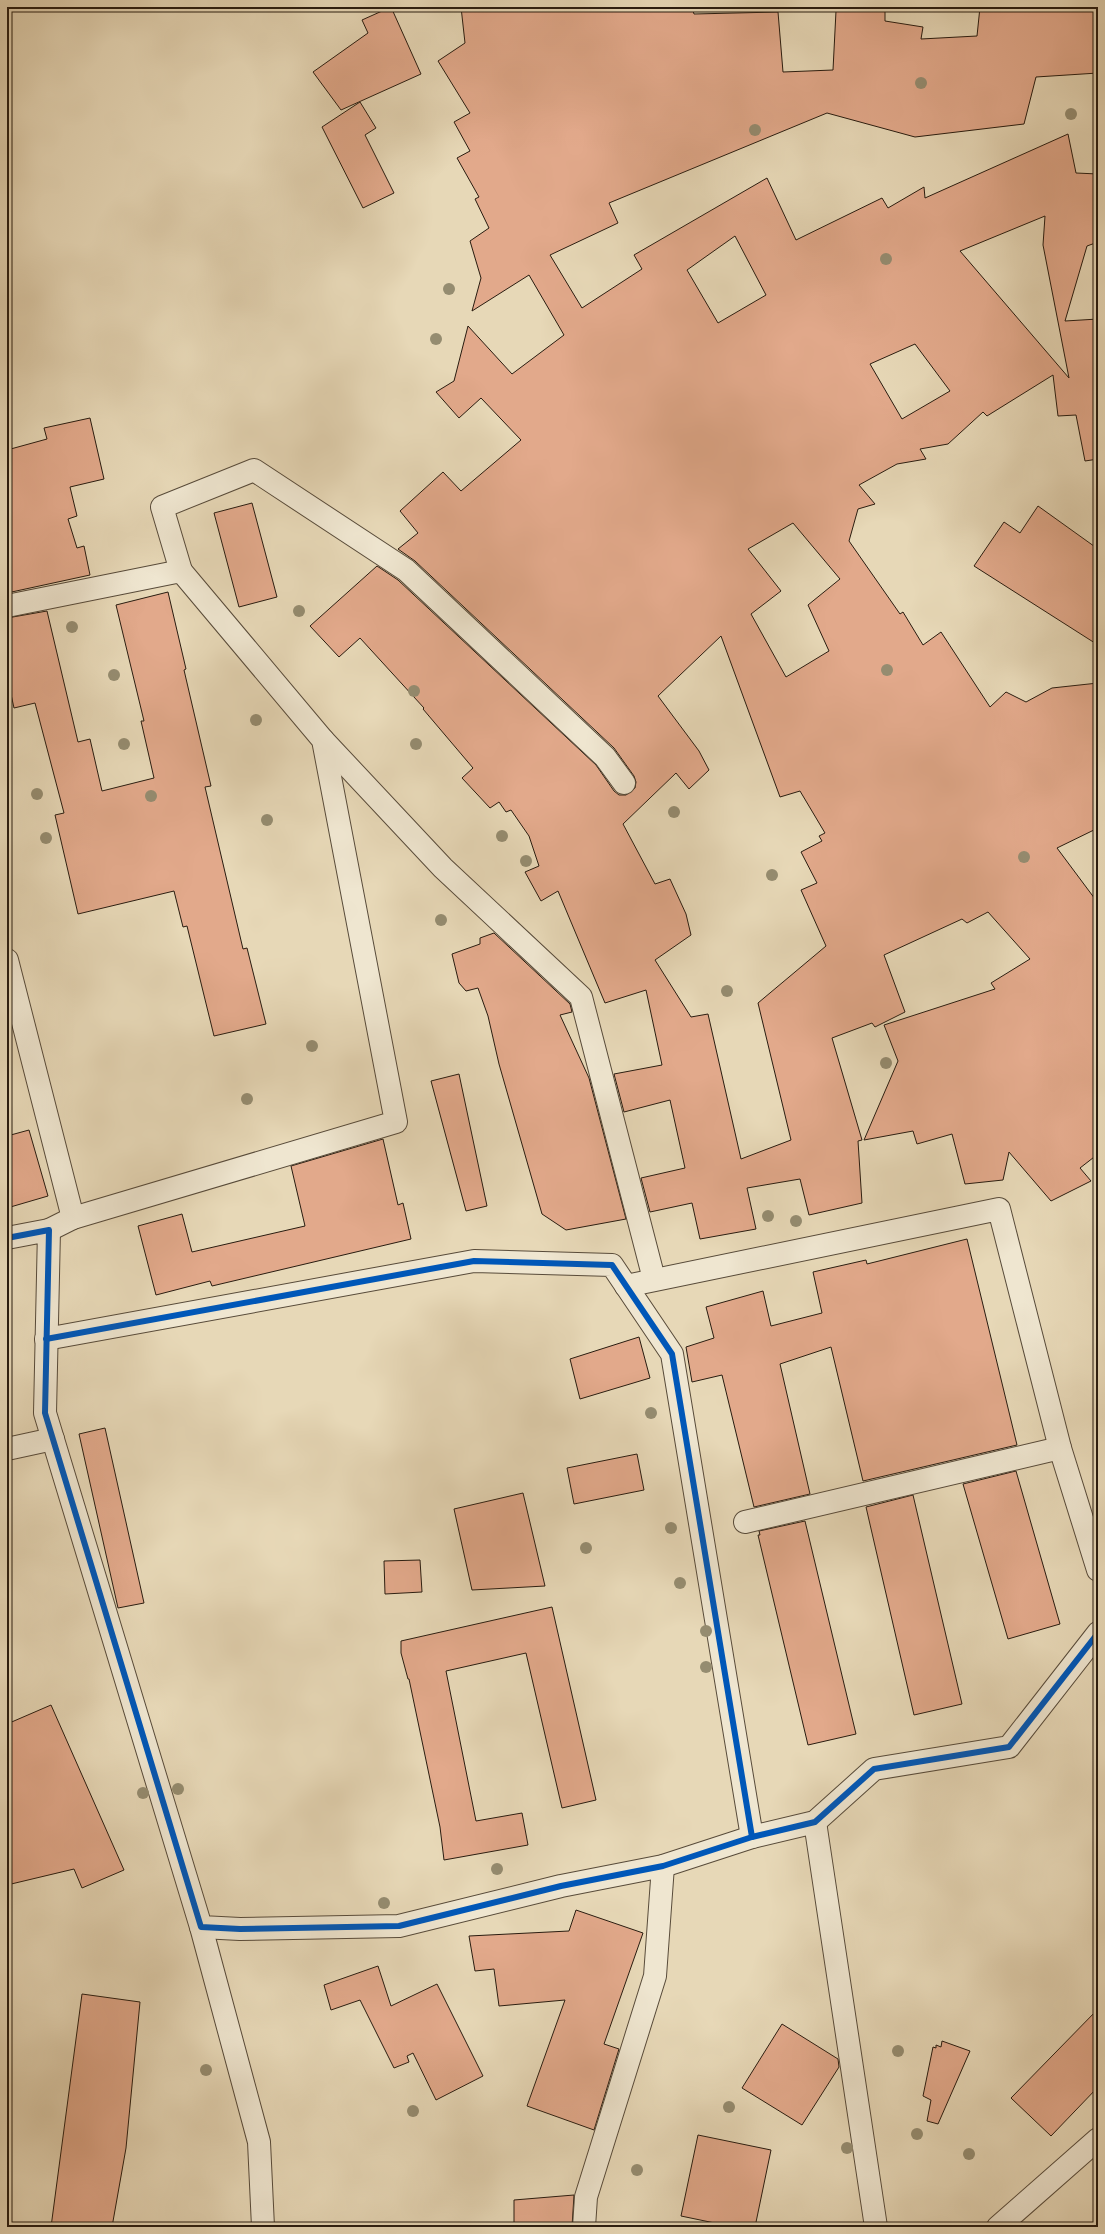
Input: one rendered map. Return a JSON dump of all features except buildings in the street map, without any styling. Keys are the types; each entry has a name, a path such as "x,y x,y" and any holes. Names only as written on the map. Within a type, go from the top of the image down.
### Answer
{"street":[{"path":"624,783 605,757 406,570 254,470 162,507 181,570 323,740 444,868 581,997 654,1279"},
{"path":"7,606 181,570"},
{"path":"7,1238 49,1230 73,1218 396,1122 323,740"},
{"path":"7,960 73,1218"},
{"path":"626,1286 999,1209 1060,1448 1098,1570"},
{"path":"49,1230 45,1413 201,1927 259,2142 263,2227"},
{"path":"46,1339 474,1261 612,1265 672,1354 752,1837"},
{"path":"7,1449 52,1439"},
{"path":"745,1522 1060,1448"},
{"path":"201,1927 240,1929 399,1926 560,1886 663,1866 752,1837 815,1822 874,1769 1009,1747 1098,1633"},
{"path":"815,1822 876,2227"},
{"path":"584,2227 586,2197 655,1976 663,1866"},
{"path":"998,2227 1098,2139"}],"cycle path":[{"path":"7,1238 49,1230 45,1413 201,1927 240,1929 399,1926 561,1886 663,1866 752,1837 815,1822 874,1769 1009,1747 1098,1633"},
{"path":"46,1339 474,1261 612,1265 672,1354 752,1837"}]}
